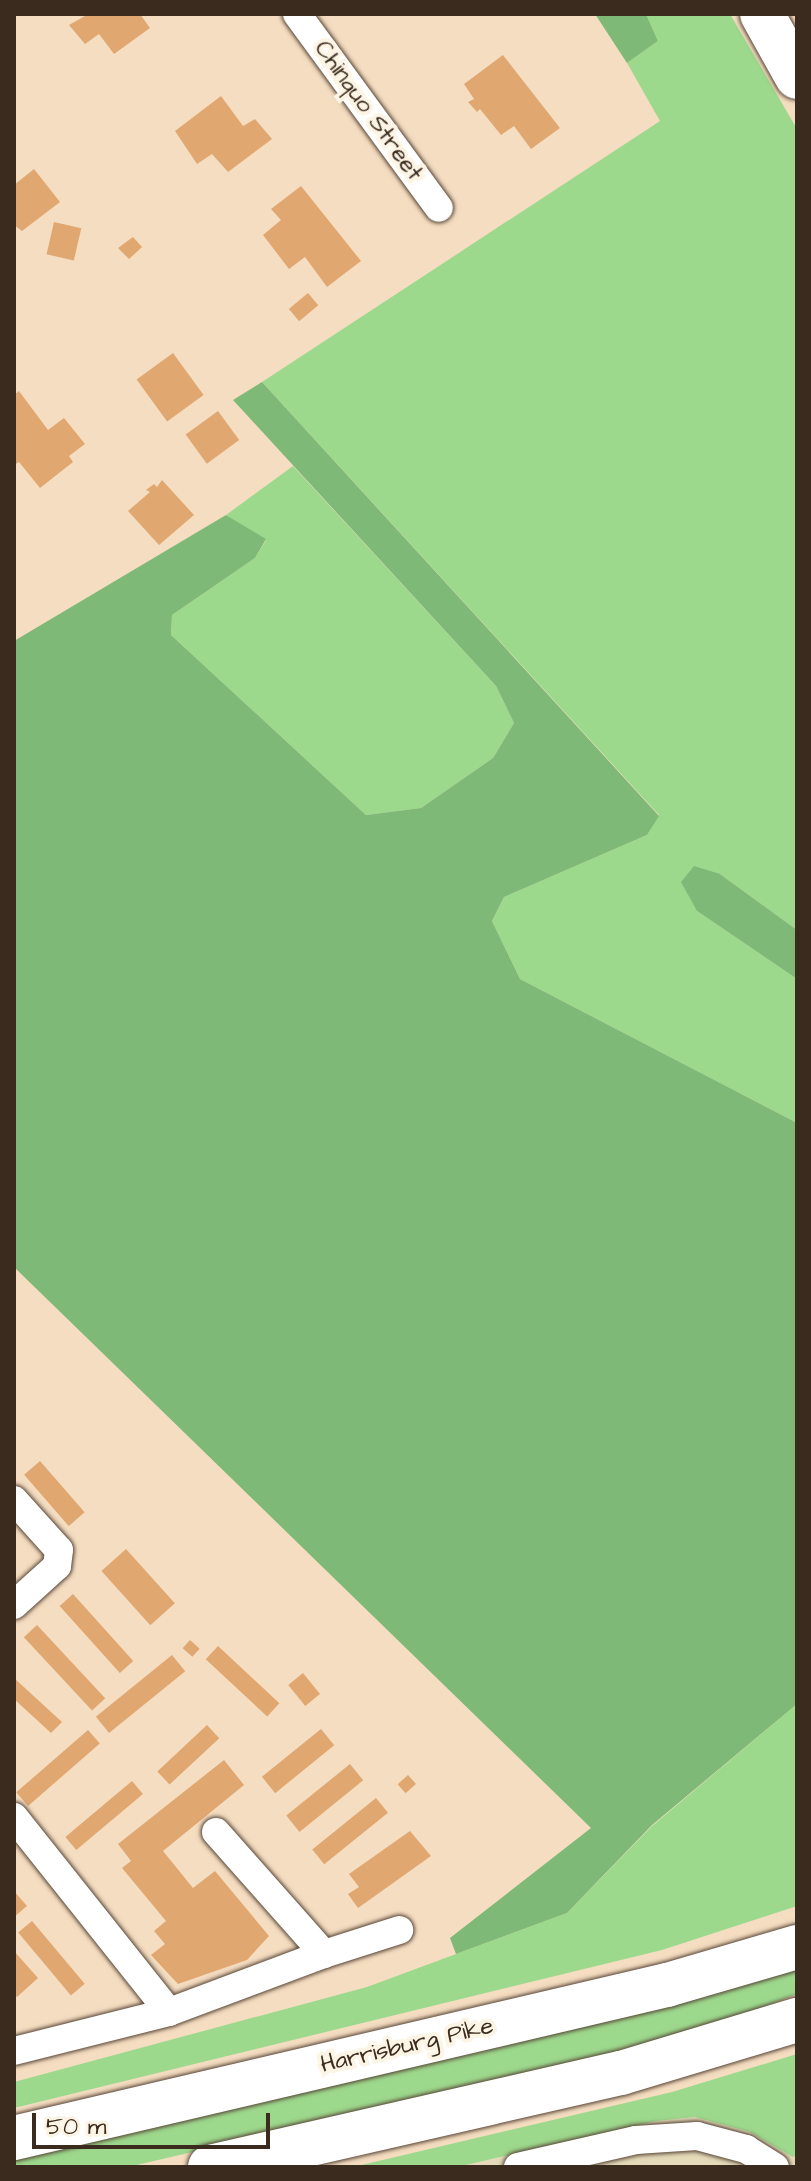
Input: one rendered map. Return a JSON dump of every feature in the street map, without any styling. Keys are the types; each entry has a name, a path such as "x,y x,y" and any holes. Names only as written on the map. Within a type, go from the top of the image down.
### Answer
{"main road":[{"path":"762,14 797,77"},
{"name":"Harrisburg Pike","path":"14,2138 667,1985 797,1947"},
{"path":"210,2167 621,2073 797,2020"}],"street":[{"name":"Chinquo Street","path":"297,14 439,208"},
{"path":"14,1500 59,1550 57,1566 14,1605"},
{"path":"14,1817 169,2012"},
{"path":"216,1832 324,1954"},
{"path":"14,2051 169,2012 324,1954 399,1930"},
{"path":"518,2167 636,2140 697,2136 746,2149 775,2167"}],"shaded area":[{"path":"695,2117 751,2132 793,2157 797,2155 797,2167 457,2167 656,2121"}],"green space":[{"path":"595,14 646,14 658,41 627,63"},
{"path":"646,14 730,14 797,129 797,930 720,874 697,911 797,979 797,1123 520,979 492,921 504,897 647,835 659,815 262,382 660,121 627,63 658,41"},
{"path":"262,382 659,816 647,835 504,897 492,921 520,979 797,1123 797,1704 652,1825 567,1913 456,1954 450,1938 591,1828 14,1267 14,641 226,515 266,539 255,558 172,615 171,635 366,815 421,808 493,758 514,723 496,686 233,400"},
{"path":"293,466 496,686 514,723 493,758 421,808 366,815 171,635 172,615 255,558 266,540 226,515"},
{"path":"694,866 720,874 797,930 797,979 697,911 681,882"},
{"path":"797,1704 797,1906 662,1950 14,2108 14,2082 367,1987 567,1913 652,1826"},
{"path":"797,1969 797,1994 681,2038 128,2167 14,2167 14,2159 673,2005"},
{"path":"797,2054 797,2155 793,2157 750,2132 695,2117 656,2121 457,2167 353,2167 672,2092"}],"building":[{"path":"84,14 140,14 150,28 114,54 99,34 85,44 69,25"},
{"path":"503,55 560,128 531,149 514,126 501,135 480,109 477,112 468,102 474,99 464,84"},
{"path":"221,96 243,126 255,119 272,139 228,172 212,154 197,164 175,131"},
{"path":"34,169 60,202 22,231 14,225 14,185"},
{"path":"301,186 361,261 327,287 305,257 289,269 263,235 281,220 271,209"},
{"path":"54,222 81,228 74,260 47,254"},
{"path":"133,237 142,247 129,259 118,248"},
{"path":"308,293 318,305 299,321 289,309"},
{"path":"173,353 204,395 167,422 137,379"},
{"path":"19,391 48,430 64,418 85,444 69,456 73,462 40,488 19,462 14,465 14,395"},
{"path":"218,411 239,440 207,464 186,435"},
{"path":"162,480 194,515 159,545 128,511 150,492 146,490 154,484 157,487"},
{"path":"40,1461 85,1512 69,1526 24,1475"},
{"path":"126,1549 175,1603 150,1625 101,1571"},
{"path":"73,1594 133,1661 120,1673 60,1606"},
{"path":"37,1625 105,1698 92,1710 24,1637"},
{"path":"190,1640 200,1649 192,1657 183,1648"},
{"path":"218,1646 279,1703 267,1716 206,1659"},
{"path":"172,1655 185,1671 109,1733 96,1717"},
{"path":"303,1673 320,1694 305,1706 288,1685"},
{"path":"14,1678 62,1722 51,1733 14,1699"},
{"path":"207,1725 219,1738 170,1785 157,1771"},
{"path":"321,1729 334,1745 275,1793 262,1777"},
{"path":"88,1730 100,1744 28,1806 16,1792"},
{"path":"224,1760 244,1785 163,1851 193,1888 215,1871 269,1936 247,1960 178,1984 151,1955 165,1944 154,1931 166,1921 122,1868 131,1861 118,1844"},
{"path":"350,1764 363,1780 299,1832 286,1816"},
{"path":"408,1775 416,1784 406,1793 398,1784"},
{"path":"132,1781 143,1794 76,1850 65,1837"},
{"path":"376,1798 388,1813 324,1864 312,1850"},
{"path":"410,1831 431,1856 358,1908 348,1894 359,1887 349,1874"},
{"path":"14,1891 27,1906 14,1917"},
{"path":"32,1921 85,1984 71,1995 18,1933"},
{"path":"14,1951 38,1978 17,1997 14,1994"}]}
